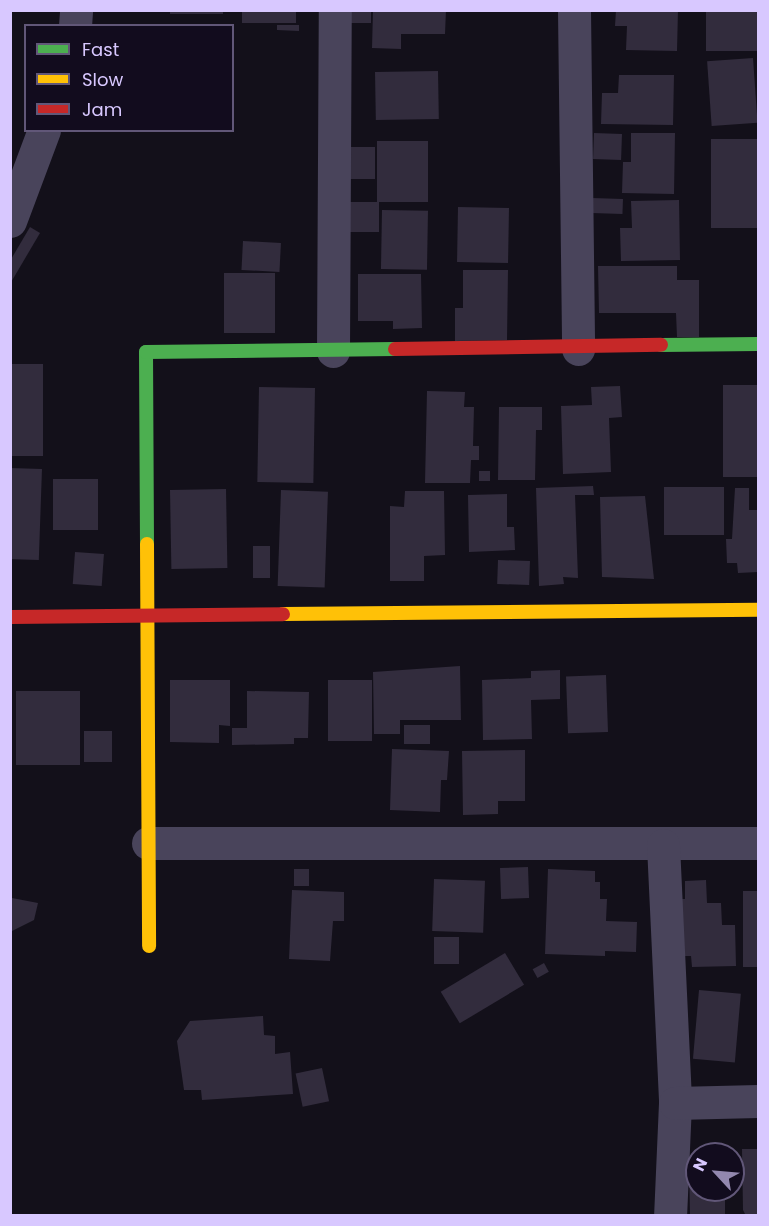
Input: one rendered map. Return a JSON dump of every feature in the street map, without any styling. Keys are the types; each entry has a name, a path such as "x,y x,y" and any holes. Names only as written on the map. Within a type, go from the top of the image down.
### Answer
{"street":[{"path":"333,351 335,10"},
{"path":"574,10 578,349"},
{"path":"10,220 43,132"},
{"path":"149,946 146,352 578,349 759,344"},
{"path":"10,617 759,610"},
{"path":"148,843 663,845 759,843"},
{"path":"663,845 675,1103 670,1215"},
{"path":"675,1103 759,1101"}],"building":[{"path":"170,10 223,10 223,14 170,14"},
{"path":"242,10 296,10 296,23 242,23"},
{"path":"347,10 371,10 371,23 347,23"},
{"path":"373,10 446,10 445,34 401,34 401,49 372,48"},
{"path":"616,10 678,10 677,51 626,50 627,26 615,26"},
{"path":"706,10 758,10 758,51 706,51"},
{"path":"277,25 299,25 299,31 277,30"},
{"path":"753,58 758,123 712,126 707,61"},
{"path":"438,71 439,119 376,120 375,72"},
{"path":"619,75 674,75 673,125 601,124 602,93 618,93"},
{"path":"594,133 622,134 621,160 593,159"},
{"path":"631,133 675,133 674,194 622,193 623,162 631,162"},
{"path":"711,139 758,139 758,228 711,228"},
{"path":"377,141 428,141 428,202 377,202"},
{"path":"349,147 375,147 375,179 349,179"},
{"path":"592,198 623,199 622,214 591,213"},
{"path":"679,200 680,260 621,261 620,228 632,228 631,201"},
{"path":"349,202 379,202 379,232 349,232"},
{"path":"458,207 509,208 508,263 457,262"},
{"path":"382,210 428,211 427,270 381,269"},
{"path":"30,227 40,233 10,284 10,261"},
{"path":"243,241 281,243 279,272 241,270"},
{"path":"598,266 677,266 677,280 699,280 699,337 677,337 676,313 599,313"},
{"path":"463,270 508,270 507,340 455,341 455,308 463,308"},
{"path":"224,273 275,273 275,333 224,333"},
{"path":"358,274 421,274 422,328 393,329 393,321 358,321"},
{"path":"10,364 43,364 43,456 10,456"},
{"path":"723,385 758,385 758,477 723,477"},
{"path":"620,386 622,417 609,418 611,472 563,474 561,406 592,405 591,387"},
{"path":"259,387 315,388 313,483 257,482"},
{"path":"427,391 465,392 464,407 474,407 473,446 479,446 479,460 471,460 470,483 425,483"},
{"path":"499,407 542,407 542,430 536,430 535,480 498,480"},
{"path":"10,468 42,469 39,560 10,559"},
{"path":"479,471 490,471 490,481 479,481"},
{"path":"53,479 98,479 98,530 53,530"},
{"path":"593,486 594,495 575,495 578,578 563,577 564,584 539,586 536,488"},
{"path":"664,487 724,487 724,535 664,535"},
{"path":"735,488 749,488 749,510 758,510 758,572 738,573 737,563 727,563 726,539 732,539"},
{"path":"226,489 227,568 171,569 170,490"},
{"path":"281,490 328,492 325,588 278,586"},
{"path":"405,491 444,491 445,555 424,556 424,581 390,581 390,506 404,507"},
{"path":"507,494 507,527 514,527 515,550 469,552 468,495"},
{"path":"645,496 654,579 602,577 600,497"},
{"path":"253,546 270,546 270,578 253,578"},
{"path":"75,552 104,554 102,586 73,584"},
{"path":"498,560 530,561 529,585 497,584"},
{"path":"460,666 461,720 400,720 400,734 374,734 373,672"},
{"path":"560,670 560,699 531,700 532,739 483,740 482,680 531,678 531,671"},
{"path":"606,675 608,732 568,733 566,676"},
{"path":"170,680 230,680 230,726 219,725 219,743 170,742"},
{"path":"328,680 372,680 372,741 328,741"},
{"path":"16,691 80,691 80,765 16,765"},
{"path":"247,691 309,692 308,738 294,738 294,744 232,745 232,728 247,728"},
{"path":"404,725 430,725 430,744 404,744"},
{"path":"84,731 112,731 112,762 84,762"},
{"path":"392,749 449,751 447,780 441,780 440,812 390,810"},
{"path":"525,750 525,801 498,801 498,814 463,815 462,751"},
{"path":"528,867 529,898 501,899 500,868"},
{"path":"294,869 309,869 309,886 294,886"},
{"path":"548,869 595,871 595,882 600,882 600,899 607,899 606,921 637,922 636,952 605,951 605,956 545,954"},
{"path":"434,879 485,881 483,933 432,931"},
{"path":"706,880 707,903 721,903 722,925 735,925 736,966 692,967 691,956 682,956 681,899 685,899 685,881"},
{"path":"292,890 344,892 344,921 333,921 330,961 289,959"},
{"path":"743,891 758,891 758,967 743,967"},
{"path":"12,898 38,903 34,920 10,932"},
{"path":"434,937 459,937 459,964 434,964"},
{"path":"505,953 524,985 460,1023 441,992"},
{"path":"544,963 549,972 537,978 533,969"},
{"path":"699,990 741,994 735,1062 693,1059"},
{"path":"263,1016 264,1035 275,1036 275,1054 290,1052 293,1094 202,1100 201,1090 184,1090 177,1041 190,1021"},
{"path":"322,1068 329,1101 303,1107 296,1074"},
{"path":"745,1149 758,1149 757,1216 746,1216 743,1210"},
{"path":"690,1202 725,1202 725,1216 690,1216"}],"traffic: fast":[{"path":"661,345 758,344"},
{"path":"147,544 146,352 395,349"}],"traffic: slow":[{"path":"147,544 149,946"},
{"path":"283,614 758,610"}],"traffic: jam":[{"path":"395,349 661,345"},
{"path":"10,617 283,614"}]}
